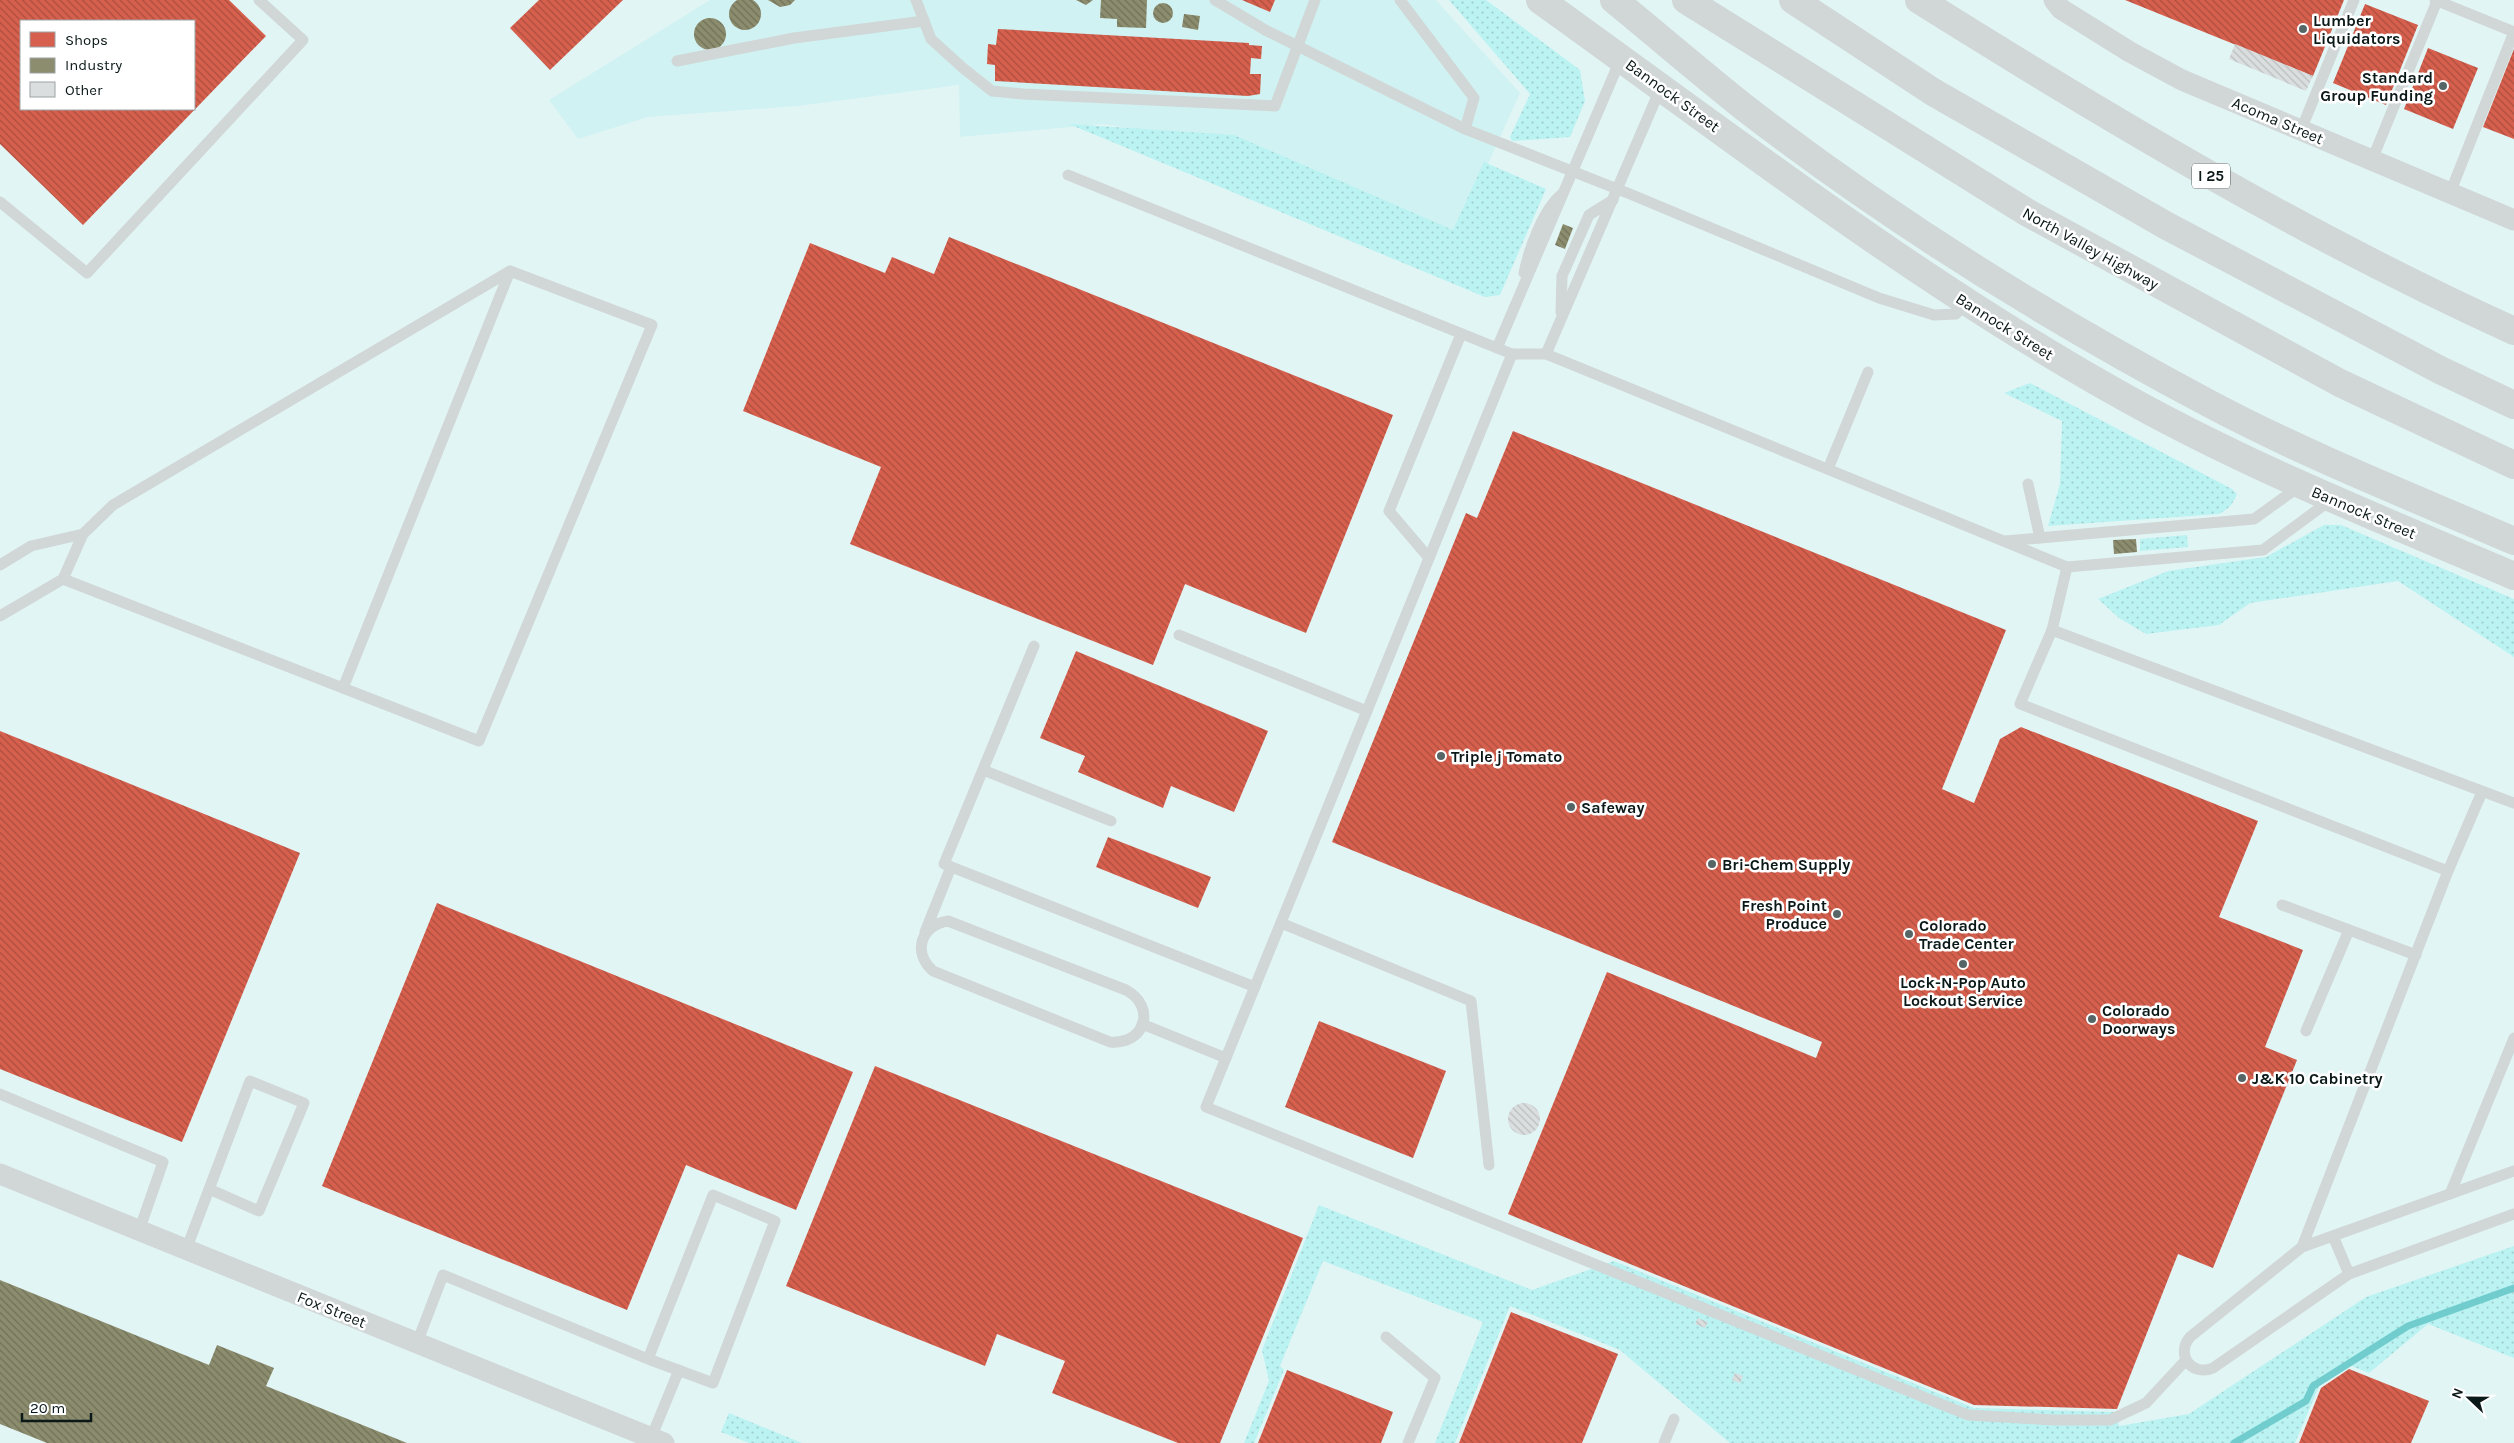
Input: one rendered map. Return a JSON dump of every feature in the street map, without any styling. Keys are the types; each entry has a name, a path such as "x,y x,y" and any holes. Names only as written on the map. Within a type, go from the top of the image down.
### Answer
{"main road":[{"name":"Bannock Street","path":"1540,0 1912,266 2113,391 2218,446 2301,485 2514,576"},
{"path":"1614,0 1720,88 1793,143 1915,228 2021,297 2212,405 2348,470 2514,541"},
{"name":"North Valley Highway","path":"1686,0 2028,214 2340,383 2514,465"},
{"path":"1793,0 1933,92 2150,217 2440,370 2514,405"},
{"name":"I 25","path":"1919,0 2062,90 2184,162 2405,281 2514,330"}],"street":[{"name":"Acoma Street","path":"2054,0 2068,14 2130,52 2182,80 2514,220"},
{"name":"Fox Street","path":"0,1174 657,1440"}],"lane":[{"path":"0,202 87,273 303,40 259,0"},
{"path":"916,0 931,39 992,91 1275,106 1316,0"},
{"path":"1215,0 1298,47 1465,129 1879,298 1934,315 1956,314 1967,301"},
{"path":"1400,0 1474,98 1465,129"},
{"path":"2301,130 2354,0"},
{"path":"2372,160 2436,0 2514,32 2450,193"},
{"path":"677,62 794,38 924,21"},
{"path":"1497,348 1621,58"},
{"path":"1546,354 1661,87"},
{"path":"1068,176 1512,354 1546,354 2067,567 2263,550 2333,499"},
{"path":"1561,319 1562,276 1573,250 1589,214 1612,200"},
{"path":"0,616 63,579 83,534 113,505 510,271"},
{"path":"63,579 479,741 652,325 510,271"},
{"path":"343,688 510,271"},
{"path":"1429,558 1389,511 1461,334"},
{"path":"1512,354 1206,1107 1968,1415 2054,1420 2110,1420 2146,1403 2186,1360"},
{"path":"1828,470 1868,372"},
{"path":"2028,484 2040,538"},
{"path":"2002,541 2254,519 2301,485"},
{"path":"0,565 31,546 83,534"},
{"path":"2067,567 2052,630 2020,704 2448,871"},
{"path":"2052,630 2514,803"},
{"path":"1178,635 1367,711"},
{"path":"1034,646 944,864 1255,987"},
{"path":"983,770 1111,821"},
{"path":"2302,1247 2448,871 2482,792"},
{"path":"922,940 926,932 939,922 948,921 957,924 1126,990 1140,1001 1144,1010 1142,1024 1136,1035 1129,1040 1120,1043 1110,1042 932,970 922,957 922,940 952,867"},
{"path":"2282,905 2416,955"},
{"path":"1281,923 1471,1001 1489,1165"},
{"path":"2306,1031 2349,930"},
{"path":"1142,1024 1226,1058"},
{"path":"2450,1194 2514,1038"},
{"path":"186,1250 250,1082 304,1103 258,1211 209,1190"},
{"path":"0,1094 163,1162 139,1231"},
{"path":"2514,1171 2302,1247 2190,1337 2184,1348 2186,1360 2194,1369 2201,1371 2213,1368 2348,1274 2514,1214"},
{"path":"417,1343 443,1275 648,1359 713,1383 775,1221 713,1195 648,1359"},
{"path":"2333,1236 2348,1274"},
{"path":"1386,1336 1434,1378 1408,1443"},
{"path":"657,1440 679,1370"},
{"path":"1664,1443 1674,1420"}],"shaded area":[{"path":"710,0 1436,0 1520,93 1455,237 1248,146 1103,124 960,137 959,85 798,106 648,117 578,139 549,100"},
{"path":"1449,0 1486,0 1580,70 1585,101 1570,137 1512,141 1510,137 1530,94"},
{"path":"1069,124 1234,135 1453,230 1484,162 1546,189 1500,295 1485,297"},
{"path":"2030,383 2232,489 2237,494 2234,501 2219,514 2048,526 2060,484 2062,421 2004,393"},
{"path":"2324,525 2341,525 2514,599 2514,657 2398,581 2250,603 2219,625 2146,634 2119,618 2098,599 2168,571 2266,557"},
{"path":"2187,535 2188,547 2140,551 2140,539"},
{"path":"1319,1205 1532,1290 1614,1261 1974,1408 2116,1412 2119,1426 2189,1414 2366,1297 2514,1246 2514,1358 2428,1324 2369,1373 2349,1365 2320,1384 2295,1443 1730,1443 1620,1350 1510,1306 1455,1443 1435,1443 1483,1322 1323,1261 1280,1366 1284,1370 1254,1443 1244,1443 1269,1381 1262,1350"},
{"path":"729,1413 802,1443 749,1443 721,1432"}],"building: Shops":[{"path":"0,0 229,0 266,36 195,109 195,20 20,20 20,110 194,110 83,225 0,144"},
{"path":"539,0 623,0 550,70 510,28"},
{"path":"1242,0 1275,0 1270,12"},
{"path":"2125,0 2344,0 2313,76"},
{"path":"2365,4 2418,25 2386,105 2333,83"},
{"path":"998,29 1249,43 1249,45 1262,46 1261,59 1251,58 1250,74 1261,74 1260,94 1248,96 995,81 995,65 987,64 988,44 996,45"},
{"path":"2428,48 2478,68 2453,129 2404,109"},
{"path":"2514,49 2514,139 2483,127"},
{"path":"949,237 1393,415 1306,633 1185,584 1153,665 850,544 881,467 743,411 810,243 885,273 892,257 934,274"},
{"name":"Colorado Trade Center","path":"1513,431 2006,630 1942,789 1974,803 2000,739 2021,727 2258,821 2219,917 2303,950 2265,1047 2297,1060 2213,1268 2178,1254 2117,1409 1974,1405 1508,1214 1607,972 1816,1058 1822,1042 1332,842 1466,513 1477,518"},
{"path":"1076,651 1268,731 1234,812 1171,786 1163,808 1078,772 1085,756 1040,738"},
{"path":"0,731 300,853 182,1142 0,1069"},
{"path":"1108,837 1211,877 1198,908 1096,867"},
{"path":"437,903 853,1072 796,1210 686,1165 627,1310 322,1186"},
{"path":"1319,1021 1446,1071 1413,1158 1285,1107"},
{"path":"875,1066 1303,1238 1220,1443 1178,1443 1052,1393 1065,1361 997,1334 985,1366 786,1286"},
{"path":"1511,1312 1618,1354 1582,1443 1459,1443"},
{"path":"2349,1369 2429,1401 2411,1443 2299,1443 2321,1388"},
{"path":"1287,1370 1393,1412 1381,1443 1258,1443"}],"building: Industry":[{"path":"739,-1 751,-1 760,8 760,20 751,29 739,29 730,20 730,8"},
{"path":"768,0 795,0 790,5 780,7"},
{"path":"1076,0 1093,0 1086,5"},
{"path":"1101,0 1147,0 1146,28 1117,27 1117,19 1100,18"},
{"path":"1163,3 1170,6 1173,13 1170,20 1163,23 1156,20 1153,13 1156,6"},
{"path":"1184,14 1200,16 1198,30 1182,27"},
{"path":"710,18 716,19 721,23 725,28 725,40 721,45 716,49 710,50 704,49 699,45 695,40 694,34 695,28 699,23 704,19"},
{"path":"1563,224 1573,228 1565,249 1555,245"},
{"path":"2136,539 2137,552 2114,554 2113,540"},
{"path":"0,1280 209,1365 217,1345 274,1368 266,1386 407,1443 47,1443 0,1424"}],"building: Other":[{"path":"2235,44 2313,76 2306,91 2229,59"},
{"path":"1524,1103 1530,1104 1535,1108 1539,1113 1539,1125 1535,1130 1530,1134 1524,1135 1518,1134 1513,1130 1509,1125 1508,1119 1509,1113 1513,1108 1518,1104"},
{"path":"1698,1318 1708,1322 1705,1328 1695,1324"},
{"path":"1735,1373 1743,1376 1740,1383 1732,1380"}],"waterway":[{"path":"2234,1443 2306,1401 2313,1386 2408,1326 2514,1288"}],"place":[{"name":"Lumber Liquidators","path":"2303,29"},
{"name":"Standard Group Funding","path":"2443,86"},
{"name":"Triple j Tomato","path":"1441,756"},
{"name":"Safeway","path":"1571,807"},
{"name":"Bri-Chem Supply","path":"1712,864"},
{"name":"Fresh Point Produce","path":"1837,914"},
{"name":"Colorado Trade Center","path":"1909,934"},
{"name":"Lock-N-Pop Auto Lockout Service","path":"1963,964"},
{"name":"Colorado Doorways","path":"2092,1019"},
{"name":"J&K 10 Cabinetry","path":"2242,1078"}]}
